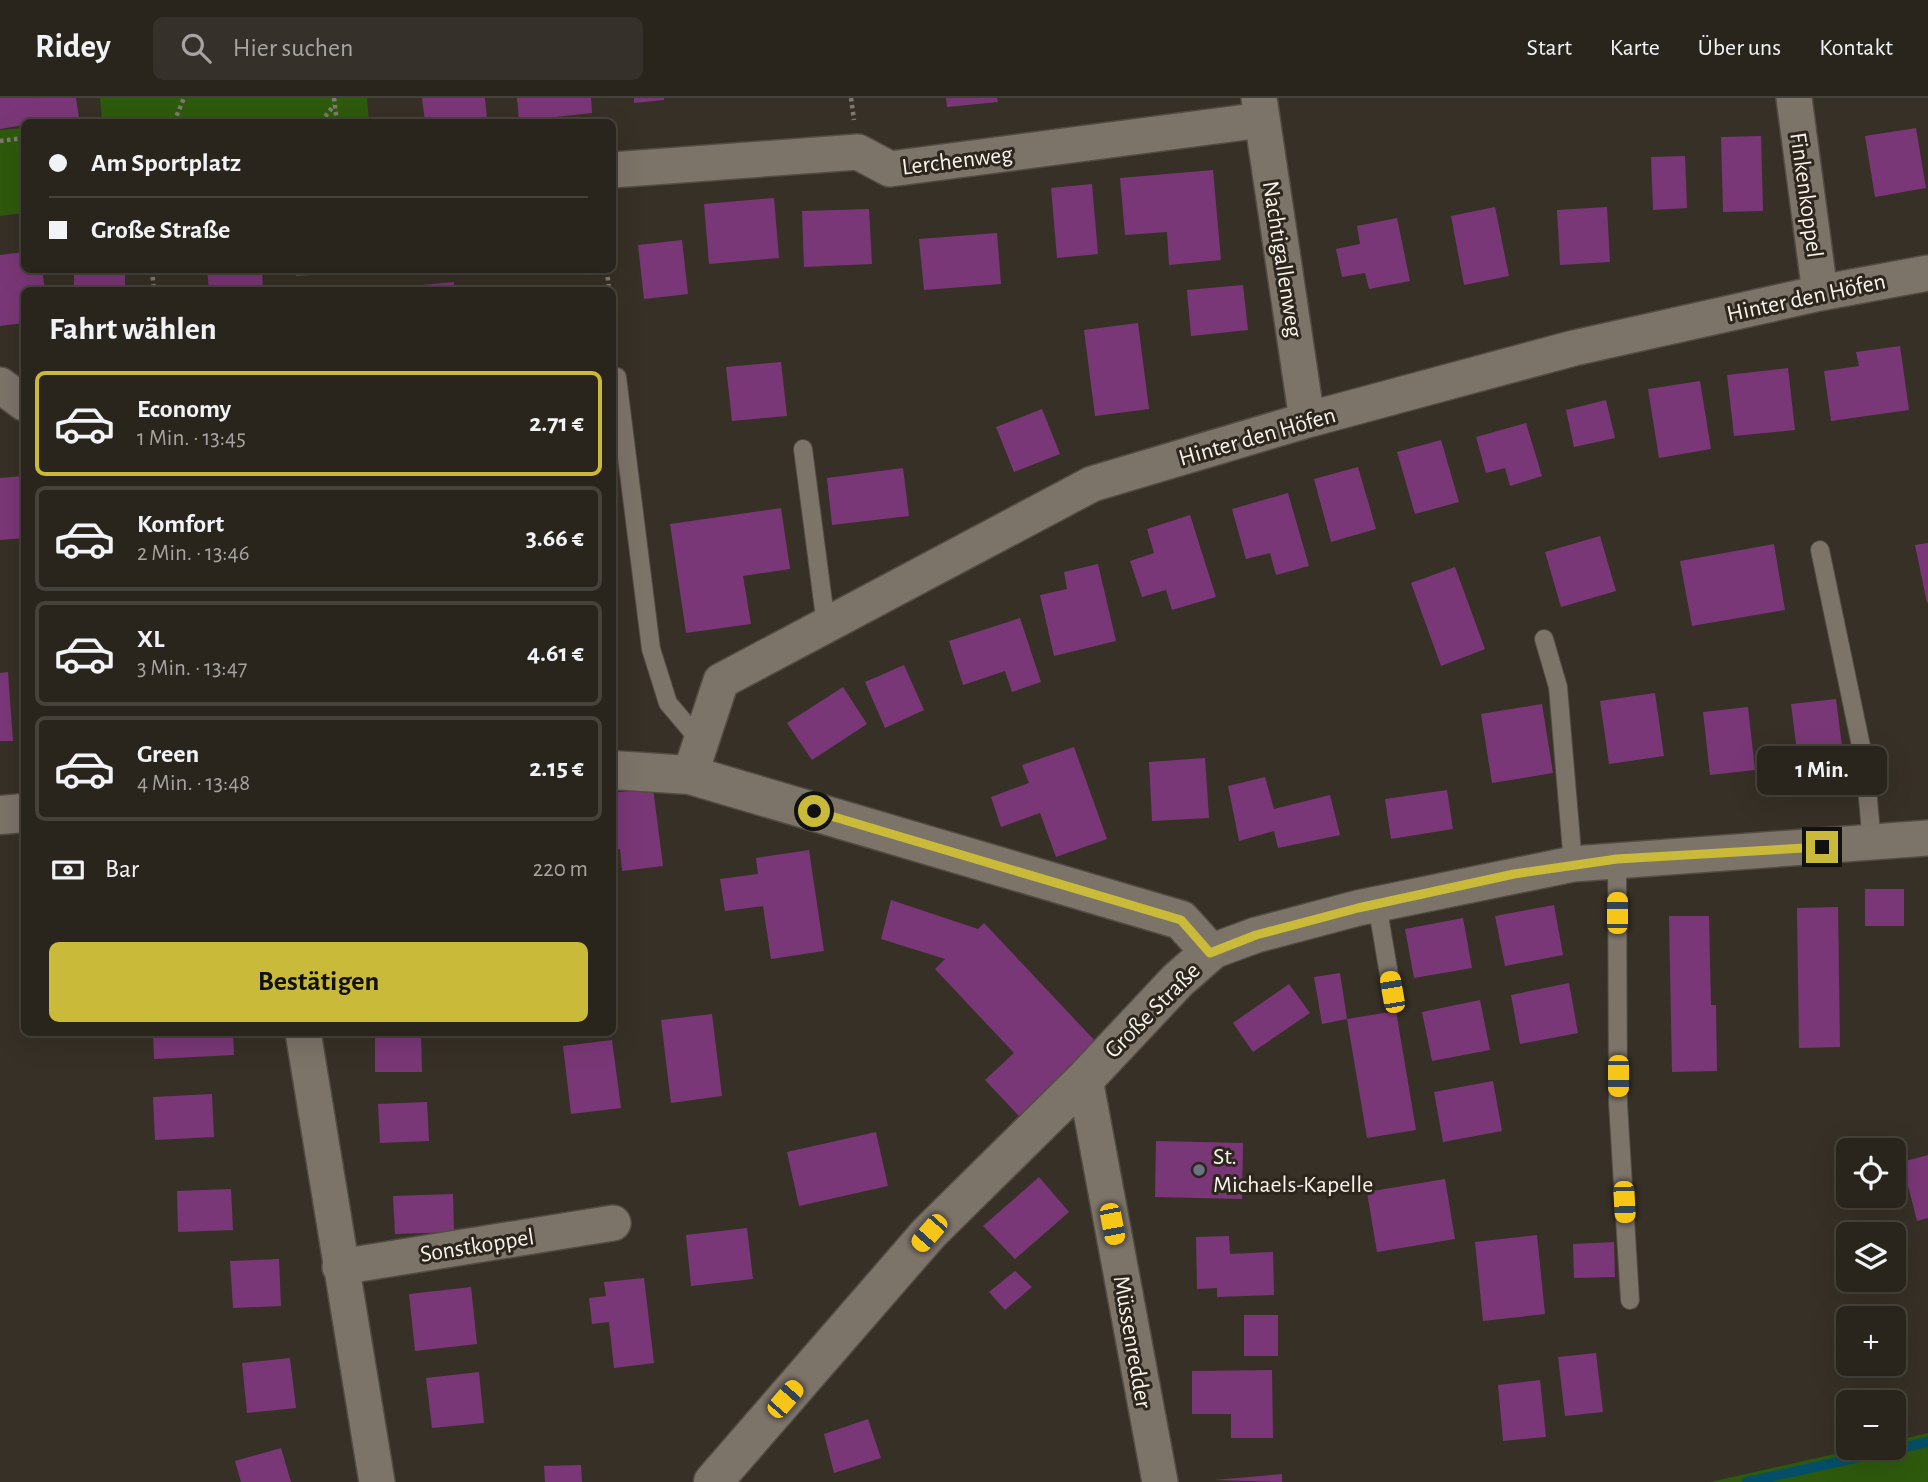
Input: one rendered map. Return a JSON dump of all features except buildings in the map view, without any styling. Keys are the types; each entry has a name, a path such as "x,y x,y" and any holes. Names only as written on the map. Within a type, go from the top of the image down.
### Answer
{"street":[{"name":"Finkenkoppel","path":"1794,98 1820,293"},
{"name":"Lerchenweg","path":"616,170 858,152 890,169 1260,109"},
{"name":"Nachtigallenweg","path":"1260,109 1307,420"},
{"name":"Hinter den Höfen","path":"695,758 721,681 1091,484 1307,420 1574,348 1820,293 1928,273"},
{"path":"0,385 21,401"},
{"path":"616,769 695,758 1181,920 1210,953"},
{"path":"0,815 21,813"},
{"name":"Große Straße","path":"713,1482 929,1233 1085,1079 1178,980 1210,953 1256,935 1377,904 1573,864 1928,838"},
{"path":"304,1036 377,1482"},
{"name":"Müssenredder","path":"1085,1079 1160,1482"},
{"name":"Sonstkoppel","path":"340,1267 613,1223"}],"lane":[{"path":"617,377 651,649 668,703 695,758"},
{"path":"803,449 826,625"},
{"path":"1820,550 1865,765 1872,844"},
{"path":"1544,639 1558,687 1573,864"},
{"path":"1617,859 1618,1103 1630,1300"},
{"path":"1377,904 1392,992"}],"path":[{"path":"175,119 184,98"},
{"path":"323,119 334,101"},
{"path":"334,101 337,119"},
{"path":"0,141 21,138"}],"green space":[{"path":"100,98 367,98 369,119 102,119"},
{"path":"21,128 21,213 0,216 0,130"},
{"path":"1928,1433 1928,1482 1710,1482 1836,1454 1836,1460 1906,1460 1906,1438"}],"waterway":[{"path":"1747,1482 1928,1442"}],"place":[{"name":"St. Michaels-Kapelle","path":"1199,1170"}],"route":[{"path":"814,811 1181,920 1210,953 1256,935 1358,908 1514,874 1617,859 1822,847"}]}
